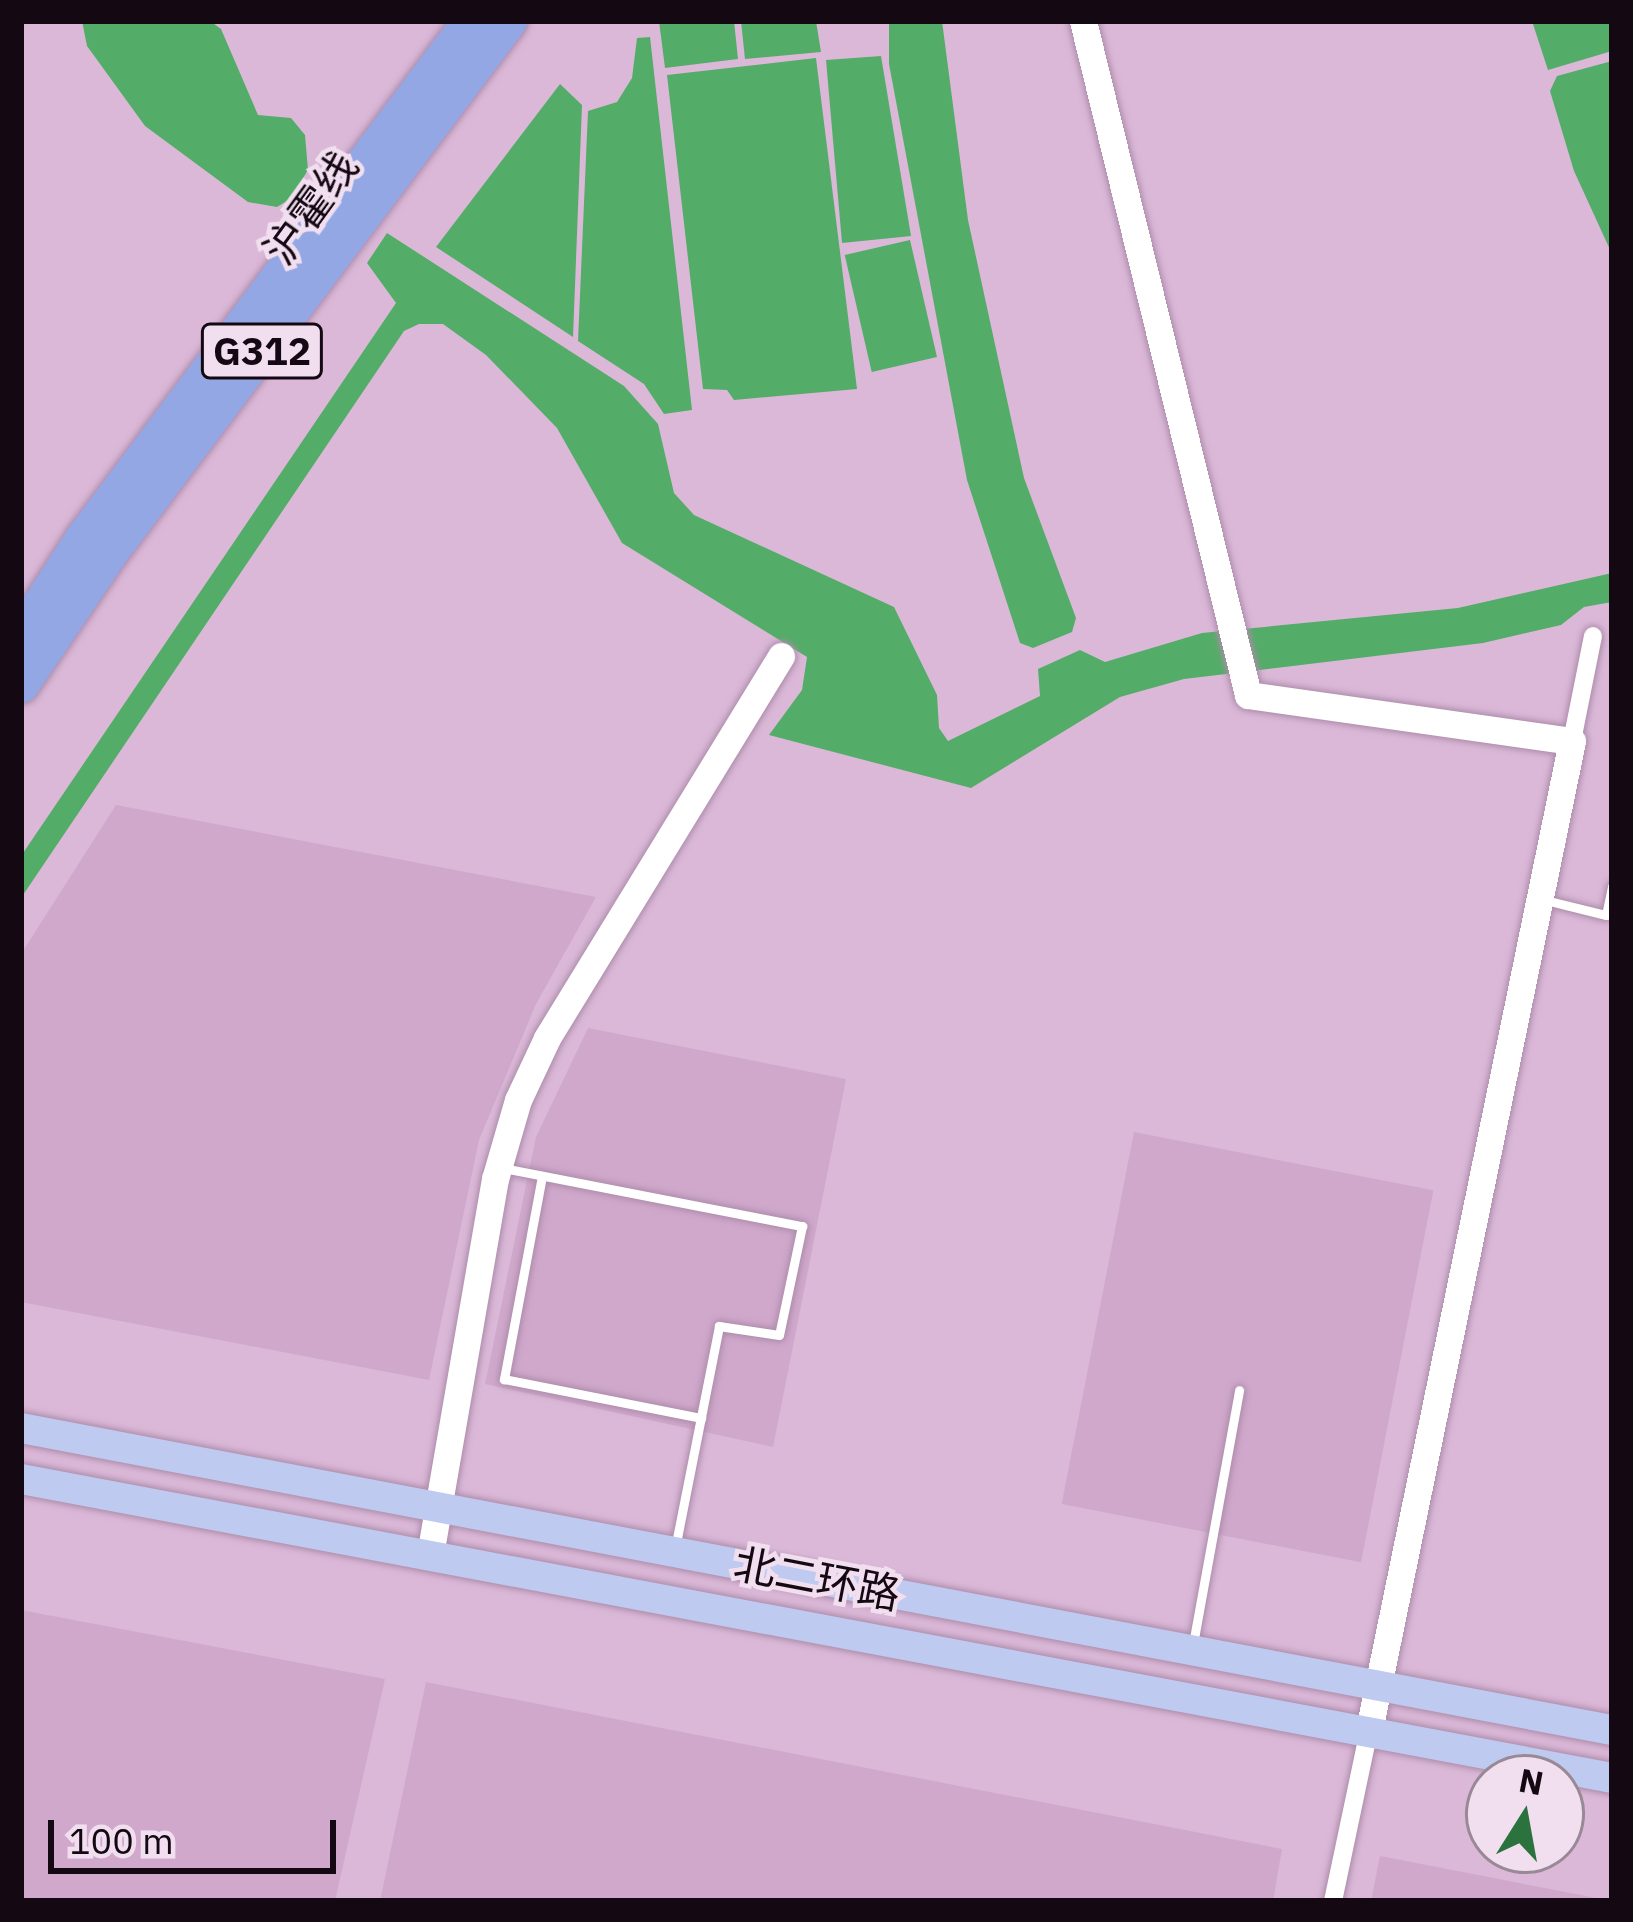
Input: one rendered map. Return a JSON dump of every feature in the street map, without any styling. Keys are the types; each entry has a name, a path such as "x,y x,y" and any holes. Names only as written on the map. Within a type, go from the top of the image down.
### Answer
{"highway":[{"name":"沪霍线","path":"21,635 83,539 471,21"},
{"name":"沪霍线","path":"21,685 110,554 509,21"}],"main road":[{"name":"北二环路","path":"21,1428 1612,1730"},
{"name":"北二环路","path":"21,1479 1612,1778"}],"street":[{"path":"1084,21 1248,695 1572,740"},
{"path":"1333,1901 1593,636"},
{"path":"430,1556 498,1167 547,1038 781,656"}],"lane":[{"path":"1539,898 1606,914 1612,886"},
{"path":"498,1167 802,1226 779,1335 719,1326 674,1552"},
{"path":"542,1175 504,1379 700,1418"},
{"path":"1192,1650 1239,1390"}],"shaded area":[{"path":"82,21 210,21 221,29 258,115 291,118 305,135 308,170 290,199 277,207 248,202 145,126 87,46"},
{"path":"659,21 734,21 738,59 665,68"},
{"path":"741,21 816,21 821,52 745,59"},
{"path":"889,21 942,21 968,220 1024,478 1076,618 1072,632 1033,648 1020,643 967,480 889,64"},
{"path":"1532,21 1612,21 1612,51 1548,70"},
{"path":"650,37 692,410 664,414 644,384 578,341 588,111 617,102 632,78 637,38"},
{"path":"881,56 911,236 842,243 826,60"},
{"path":"816,58 857,389 734,400 727,390 703,389 667,75"},
{"path":"1612,61 1612,254 1574,171 1550,91 1557,76"},
{"path":"560,84 582,105 573,337 436,247"},
{"path":"387,233 624,386 658,424 674,493 694,515 894,607 937,695 939,728 948,741 1040,696 1038,669 1080,650 1105,662 1202,633 1458,608 1612,573 1612,602 1584,607 1561,625 1483,643 1184,679 1120,697 971,788 769,735 802,690 807,657 622,543 557,428 486,355 443,324 419,324 404,331 21,898 21,856 396,303 367,263"},
{"path":"910,240 937,357 872,372 845,255"},
{"path":"116,805 596,897 536,1004 479,1140 429,1380 21,1302 21,954"},
{"path":"588,1028 846,1079 773,1447 485,1384 536,1137"},
{"path":"1134,1132 1433,1190 1361,1562 1062,1504"},
{"path":"21,1610 385,1679 335,1901 21,1901"},
{"path":"426,1682 1282,1849 1273,1901 380,1901"},
{"path":"1380,1856 1612,1901 1371,1901"}]}
